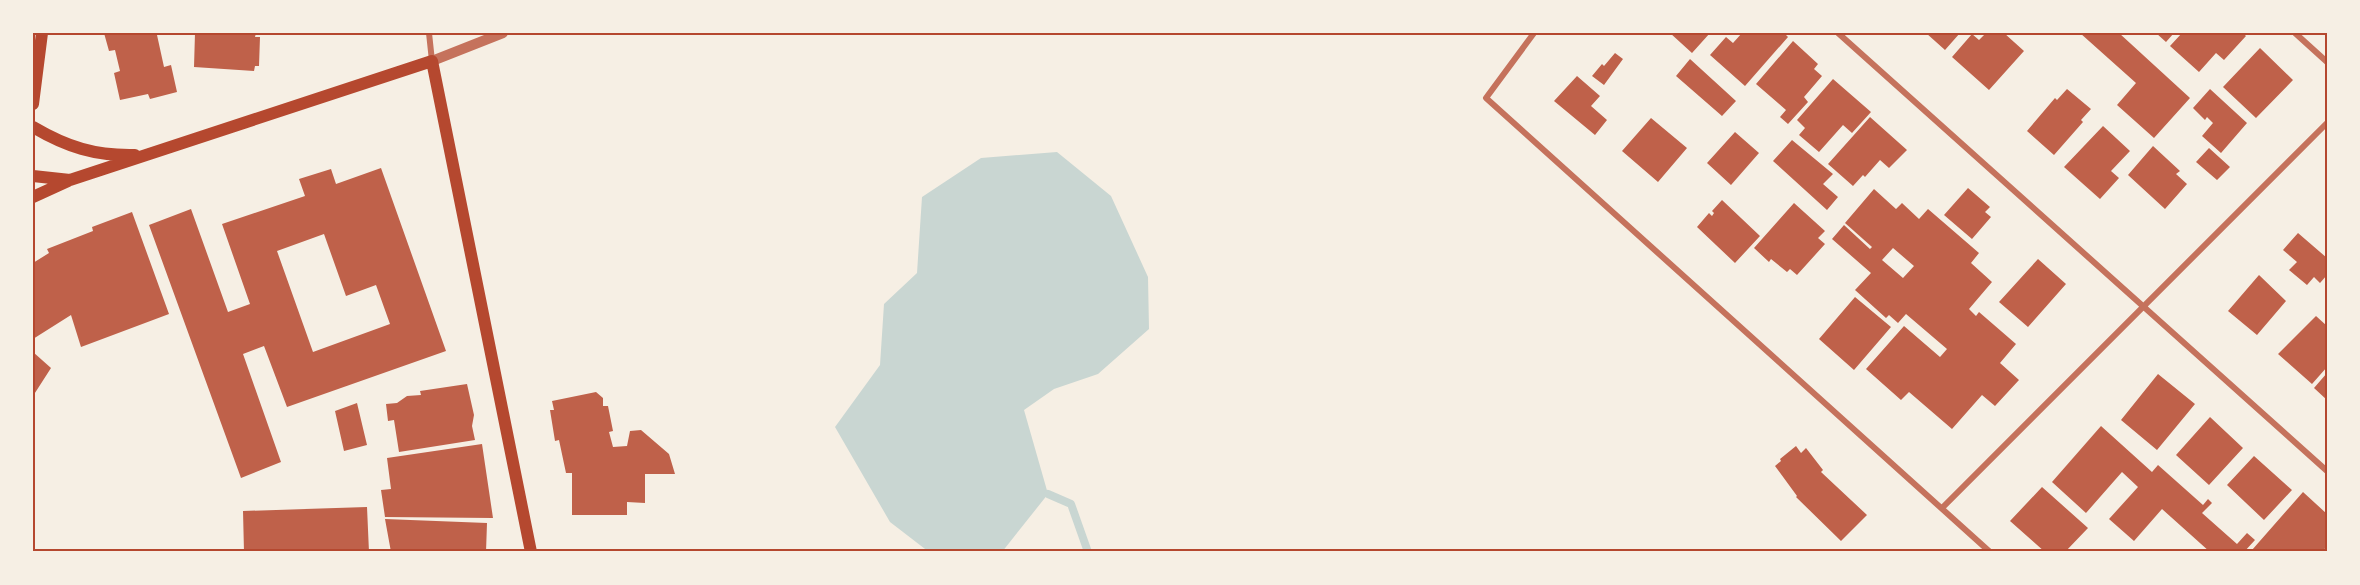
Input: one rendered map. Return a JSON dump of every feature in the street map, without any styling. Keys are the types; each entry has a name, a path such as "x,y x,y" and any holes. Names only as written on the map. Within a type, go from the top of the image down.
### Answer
{"main road":[{"path":"33,104 42,33"},
{"path":"33,197 70,180 432,61 531,552"},
{"path":"33,127 68,145 88,152 107,155 148,154"},
{"path":"33,176 70,180"}],"street":[{"path":"429,33 432,61 503,33"},
{"path":"1534,33 1486,98 1990,552"},
{"path":"1838,33 2327,471"},
{"path":"2295,33 2327,62"},
{"path":"1942,508 2327,123"}],"shaded area":[{"path":"1057,152 1111,196 1148,277 1149,329 1098,374 1054,389 1024,410 1048,494 1002,552 929,552 890,522 835,427 880,365 884,304 917,273 922,197 981,158"}],"building":[{"path":"104,33 162,33 157,35 164,67 171,65 177,92 150,99 148,94 120,100 114,73 120,71 115,50 109,51"},
{"path":"195,33 256,33 255,37 260,37 259,66 255,66 254,71 194,67"},
{"path":"1670,33 1710,33 1692,53"},
{"path":"1742,33 1784,33 1788,37 1745,86 1710,55 1726,37 1733,43"},
{"path":"1926,33 1960,33 1945,50"},
{"path":"1986,33 2004,33 2024,51 1989,90 1952,57 1972,34 1979,40"},
{"path":"2080,33 2119,33 2190,98 2154,138 2117,105 2136,83"},
{"path":"2156,33 2174,33 2166,42"},
{"path":"2182,33 2243,33 2246,36 2224,60 2216,53 2199,72 2170,46"},
{"path":"1793,41 1818,64 1814,69 1822,76 1804,97 1808,102 1788,124 1780,117 1786,110 1756,84"},
{"path":"2260,48 2293,80 2256,118 2223,87"},
{"path":"1615,53 1623,59 1604,85 1592,76"},
{"path":"1690,59 1736,101 1722,116 1676,76"},
{"path":"1577,76 1600,96 1591,106 1607,120 1595,135 1554,101"},
{"path":"1833,79 1871,112 1852,133 1843,125 1819,152 1799,135 1805,128 1797,120"},
{"path":"2067,89 2091,109 2081,120 2083,122 2054,155 2027,131 2055,98 2057,100"},
{"path":"2210,89 2247,123 2221,153 2202,136 2213,123 2207,117 2205,120 2193,108"},
{"path":"1870,117 1907,150 1889,168 1880,160 1865,177 1863,175 1853,186 1828,164"},
{"path":"1651,118 1687,148 1658,182 1622,151"},
{"path":"2103,126 2130,151 2111,171 2119,178 2100,199 2064,167"},
{"path":"1735,132 1759,153 1731,185 1707,163"},
{"path":"1792,140 1833,174 1823,184 1838,197 1827,210 1773,161"},
{"path":"2153,146 2180,171 2176,174 2187,184 2165,209 2128,175"},
{"path":"2209,148 2230,167 2217,180 2196,162"},
{"path":"381,168 446,351 287,407 264,346 243,354 281,462 241,478 149,225 191,209 228,312 250,304 222,224 305,196 299,179 331,169 336,184","holes":["324,234 346,296 376,285 390,324 313,352 277,251"]},
{"path":"1968,188 1990,207 1985,212 1991,217 1972,239 1944,215"},
{"path":"1874,189 1896,209 1902,203 1919,219 1928,209 1979,253 1971,263 1992,282 1969,309 1976,316 1979,312 2016,344 2000,363 2019,380 1995,406 1982,395 1952,429 1909,392 1901,400 1866,369 1904,326 1940,357 1947,349 1906,314 1898,323 1889,315 1886,318 1855,290 1871,273 1832,239 1844,225 1870,249 1872,247 1845,223","holes":["1893,248 1914,266 1903,278 1882,260"]},
{"path":"1722,200 1760,236 1735,263 1697,227 1709,213 1712,216 1714,213 1712,211"},
{"path":"1794,203 1825,231 1818,238 1825,244 1797,275 1790,269 1787,272 1771,259 1769,262 1754,248"},
{"path":"132,212 169,314 81,347 71,315 33,339 33,263 49,253 47,249 93,231 92,227"},
{"path":"2298,233 2327,258 2327,275 2320,283 2314,277 2307,285 2289,270 2297,262 2283,250"},
{"path":"2038,259 2066,284 2028,327 1999,302"},
{"path":"2259,275 2286,301 2257,335 2228,311"},
{"path":"1855,297 1891,327 1854,370 1819,339"},
{"path":"2316,316 2327,326 2327,367 2312,384 2278,354"},
{"path":"33,352 51,368 33,396"},
{"path":"2327,373 2327,400 2314,388"},
{"path":"2158,374 2195,404 2157,450 2121,420"},
{"path":"467,384 474,415 472,426 475,440 399,452 394,420 388,421 386,404 397,403 407,396 421,395 420,391"},
{"path":"596,392 603,398 603,406 608,406 613,431 609,432 613,447 627,446 630,431 641,430 669,454 675,474 645,474 645,503 627,502 627,515 572,515 572,473 566,473 559,440 555,441 550,410 554,410 552,401"},
{"path":"357,403 367,445 344,451 335,411"},
{"path":"2210,417 2243,448 2209,485 2176,455"},
{"path":"2101,426 2152,472 2158,465 2203,505 2208,499 2212,503 2202,513 2237,544 2247,533 2255,540 2244,552 2210,552 2162,509 2134,541 2109,519 2138,487 2122,472 2086,513 2052,482"},
{"path":"482,444 493,518 385,517 381,490 391,489 387,458"},
{"path":"1796,446 1801,453 1806,448 1823,470 1821,472 1867,515 1841,541 1796,497 1775,466"},
{"path":"2254,456 2292,490 2264,520 2227,485"},
{"path":"2042,487 2088,528 2065,552 2045,552 2010,521"},
{"path":"2303,492 2327,514 2327,546 2322,552 2255,552 2252,550"},
{"path":"367,507 369,552 244,552 243,511"},
{"path":"385,519 487,523 486,552 426,552 426,550 423,552 391,552"}],"waterway":[{"path":"1048,494 1071,504 1088,552"}]}
